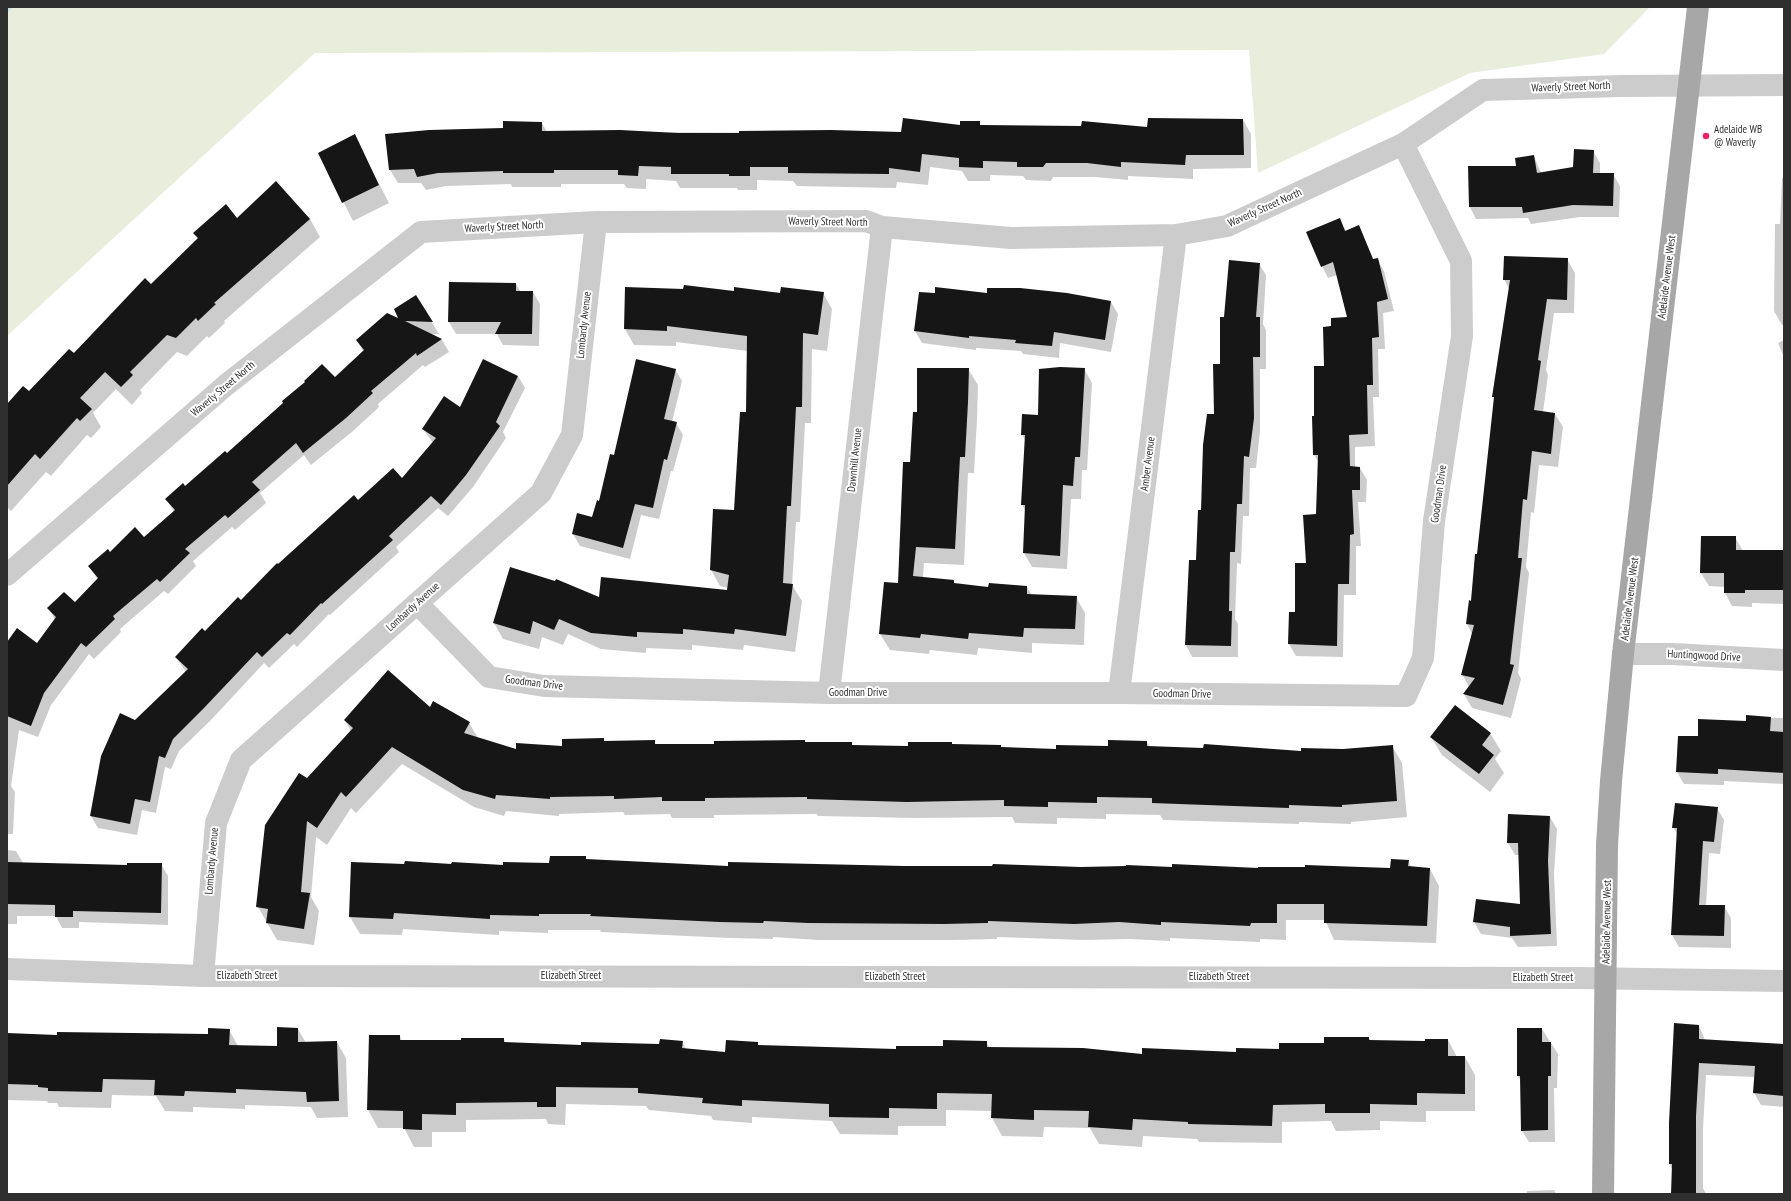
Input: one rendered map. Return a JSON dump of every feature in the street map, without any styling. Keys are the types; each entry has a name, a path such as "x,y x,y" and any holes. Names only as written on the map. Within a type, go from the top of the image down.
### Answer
{"main road":[{"name":"Adelaide Avenue West","path":"1603,1194 1608,838 1615,734 1698,7"}],"street":[{"name":"Waverly Street North","path":"7,575 226,386 421,232 596,222 866,221 882,227 1011,238 1176,235 1227,226 1403,144 1483,90 1784,84"},
{"name":"Goodman Drive","path":"417,603 489,677 544,686 829,694 1119,693 1406,696 1423,658 1434,522 1462,336 1461,261 1403,144"},
{"name":"Lombardy Avenue","path":"203,976 216,823 241,760 541,493 572,436 596,222"},
{"name":"Dawnhill Avenue","path":"829,694 882,227"},
{"name":"Amber Avenue","path":"1119,693 1176,235"},
{"name":"Huntingwood Drive","path":"1623,654 1673,654 1784,660"},
{"name":"Elizabeth Street","path":"7,969 203,976 1606,978 1784,981"}],"green space":[{"path":"7,7 1650,7 1604,54 1470,73 1258,173 1249,50 315,53 7,336"}],"building":[{"path":"903,118 960,125 960,121 980,121 980,125 1081,126 1082,121 1147,127 1148,118 1243,119 1244,155 1186,155 1185,165 1121,162 1121,167 1087,163 1046,163 1043,167 1017,167 1017,162 983,161 983,168 959,167 959,158 922,154 920,172 889,168 889,174 788,173 788,167 750,167 750,176 729,176 729,174 671,174 671,167 639,166 638,176 618,175 618,170 554,170 554,173 503,173 503,171 438,173 417,177 414,169 389,170 385,134 429,130 503,128 503,121 542,122 542,131 620,130 678,133 739,133 739,131 831,130 901,132"},
{"path":"355,134 379,185 342,203 318,153"},
{"path":"1574,149 1594,150 1593,173 1614,173 1613,206 1573,205 1523,213 1522,207 1469,207 1468,166 1516,166 1515,158 1534,155 1537,173 1573,167"},
{"path":"276,181 310,219 214,303 216,304 198,321 196,318 176,338 167,335 130,372 133,375 121,387 105,372 80,398 92,409 80,421 77,418 40,459 35,454 7,486 7,404 23,386 29,391 69,349 74,353 145,278 151,284 198,238 193,233 226,204 237,218"},
{"path":"1340,218 1345,231 1359,225 1373,259 1378,258 1388,299 1377,302 1379,337 1372,338 1373,385 1367,385 1368,434 1349,435 1350,466 1360,467 1360,490 1352,490 1354,534 1350,535 1349,584 1338,584 1337,646 1288,644 1289,612 1295,612 1295,563 1306,563 1303,515 1316,514 1318,455 1313,455 1312,416 1314,416 1314,366 1324,366 1323,327 1331,326 1331,318 1347,317 1333,262 1321,267 1306,232"},
{"path":"1504,256 1568,258 1567,300 1547,299 1538,360 1541,361 1534,410 1555,413 1551,454 1532,451 1527,500 1523,499 1518,558 1522,558 1510,664 1514,665 1503,705 1463,694 1475,678 1461,675 1474,625 1466,624 1469,600 1471,601 1475,554 1477,554 1494,397 1492,397 1510,280 1503,280"},
{"path":"1229,260 1260,263 1256,317 1260,317 1260,357 1253,357 1254,418 1249,457 1244,456 1242,504 1237,504 1235,552 1230,552 1229,611 1232,611 1231,646 1185,645 1189,560 1196,560 1198,510 1201,510 1203,445 1207,414 1214,414 1213,364 1220,364 1220,317 1224,317"},
{"path":"449,282 516,283 516,291 533,291 532,334 495,334 501,322 448,322"},
{"path":"684,285 734,291 734,287 780,293 781,287 824,292 818,335 803,333 802,407 796,407 791,506 787,506 783,583 793,584 786,636 735,629 734,634 683,629 683,634 637,632 637,637 591,633 559,619 554,630 533,621 530,634 493,623 510,567 555,581 556,579 599,597 601,577 727,590 729,575 710,570 713,509 734,510 740,412 746,412 747,336 667,326 667,331 624,329 625,287 683,289"},
{"path":"935,287 987,293 987,288 1020,288 1067,293 1111,301 1105,340 1054,332 1052,346 1015,343 1016,340 969,336 969,338 914,331 919,292 935,293"},
{"path":"416,295 433,322 405,321 442,339 417,356 416,353 371,391 373,393 346,418 303,453 296,443 252,482 260,490 228,518 225,515 185,549 190,553 160,582 157,579 113,616 115,619 86,647 81,643 44,693 31,726 7,716 7,642 17,628 37,643 56,617 47,608 64,592 75,602 98,578 88,566 108,549 110,552 135,527 144,537 175,510 165,499 183,483 185,486 225,451 227,453 283,403 282,401 305,382 304,381 322,364 335,377 364,350 356,340 387,313 398,318 394,309"},
{"path":"483,359 518,376 496,422 500,426 466,475 441,505 431,496 389,536 393,540 322,604 321,603 290,635 287,633 262,657 257,652 173,739 165,758 159,756 150,802 135,799 130,824 90,816 101,756 120,713 135,720 188,669 175,657 202,628 205,631 238,597 241,600 277,563 278,564 354,495 358,500 393,468 402,478 436,438 422,429 444,396 460,407"},
{"path":"636,359 676,369 664,419 677,422 667,460 664,459 653,508 635,504 623,548 572,534 577,513 592,517 597,500 599,501 610,454 614,455"},
{"path":"1060,367 1085,368 1080,457 1075,457 1073,486 1063,485 1060,556 1023,553 1025,505 1021,505 1025,435 1021,435 1022,414 1038,415 1039,369"},
{"path":"917,368 969,368 965,457 960,457 955,549 916,547 913,576 954,580 954,583 988,587 989,583 1027,586 1027,594 1077,596 1075,629 1024,628 1023,637 969,633 968,639 921,634 920,638 879,634 884,582 898,583 903,462 910,462 913,412 917,412"},
{"path":"1701,536 1736,536 1736,550 1784,550 1784,590 1745,590 1745,593 1724,593 1724,573 1700,573"},
{"path":"388,670 430,707 433,701 470,722 464,733 516,749 516,743 562,746 562,739 604,738 604,741 655,740 655,744 714,744 714,741 805,740 805,742 852,742 852,745 908,746 908,742 952,742 952,744 1001,745 1001,747 1056,749 1056,745 1108,746 1108,740 1147,741 1147,746 1203,748 1204,744 1301,751 1301,748 1343,749 1393,745 1397,801 1342,805 1342,807 1289,805 1289,808 1152,803 1152,798 1097,797 1097,803 1048,802 1048,807 1004,806 1004,800 907,802 807,799 807,797 705,798 705,801 662,801 662,797 614,799 614,796 550,797 550,799 496,795 495,799 463,790 392,747 346,797 341,792 317,828 307,821 301,892 310,893 304,929 266,923 268,909 256,907 265,825 299,773 307,778 353,728 344,720"},
{"path":"1455,705 1491,733 1482,745 1494,755 1479,774 1430,737"},
{"path":"1746,715 1771,717 1770,731 1784,732 1784,773 1718,769 1718,774 1676,772 1678,736 1698,736 1698,719 1746,721"},
{"path":"1675,803 1718,807 1714,842 1703,841 1699,905 1725,905 1724,936 1671,935 1677,828 1672,828"},
{"path":"1508,814 1550,816 1548,861 1551,934 1510,936 1510,927 1473,922 1476,899 1520,904 1518,843 1507,843"},
{"path":"550,856 586,856 586,859 728,866 728,862 905,866 992,866 993,864 1081,867 1126,865 1172,867 1172,864 1258,868 1305,867 1305,865 1390,868 1391,859 1409,860 1408,866 1430,868 1427,926 1324,923 1324,904 1277,904 1277,923 1251,923 1250,926 1161,922 1161,925 1119,922 1074,924 988,921 988,923 943,924 808,923 764,921 763,923 590,916 591,914 539,914 539,916 490,915 490,919 394,913 393,919 349,917 351,862 404,864 405,861 503,865 503,862 549,863"},
{"path":"7,862 127,865 127,863 162,863 161,913 73,911 73,917 55,917 55,905 7,904"},
{"path":"1674,1023 1699,1025 1699,1039 1784,1044 1784,1096 1753,1093 1755,1066 1699,1063 1696,1116 1696,1194 1671,1194 1672,1164 1669,1164 1669,1123"},
{"path":"277,1027 298,1028 298,1042 337,1041 339,1101 307,1102 306,1092 236,1089 236,1093 185,1091 184,1096 154,1095 155,1080 103,1079 102,1092 48,1091 48,1088 38,1087 38,1085 7,1084 7,1033 57,1035 57,1032 208,1034 208,1028 230,1029 229,1045 277,1046"},
{"path":"1517,1028 1542,1028 1542,1042 1551,1042 1551,1076 1548,1076 1548,1130 1521,1131 1520,1076 1517,1076"},
{"path":"369,1035 400,1035 400,1040 504,1038 504,1042 581,1045 581,1042 659,1044 660,1039 683,1041 682,1048 725,1052 726,1040 758,1042 758,1045 896,1049 896,1046 943,1046 943,1040 987,1041 987,1047 1083,1048 1142,1054 1142,1048 1236,1052 1236,1048 1279,1049 1279,1043 1324,1043 1324,1037 1369,1037 1369,1040 1425,1041 1425,1039 1448,1039 1448,1056 1465,1056 1465,1094 1417,1093 1417,1105 1370,1104 1370,1113 1325,1113 1325,1104 1273,1105 1272,1126 1188,1124 1188,1122 1133,1119 1132,1130 1088,1127 1089,1111 1034,1110 1034,1120 991,1118 992,1094 937,1093 937,1109 889,1108 889,1118 829,1117 829,1104 742,1100 742,1106 702,1103 703,1098 638,1093 638,1088 556,1087 556,1107 537,1107 537,1102 456,1103 456,1115 422,1114 422,1130 403,1129 403,1111 367,1110"}],"place":[{"name":"Adelaide WB @ Waverly","path":"1706,136"}]}
